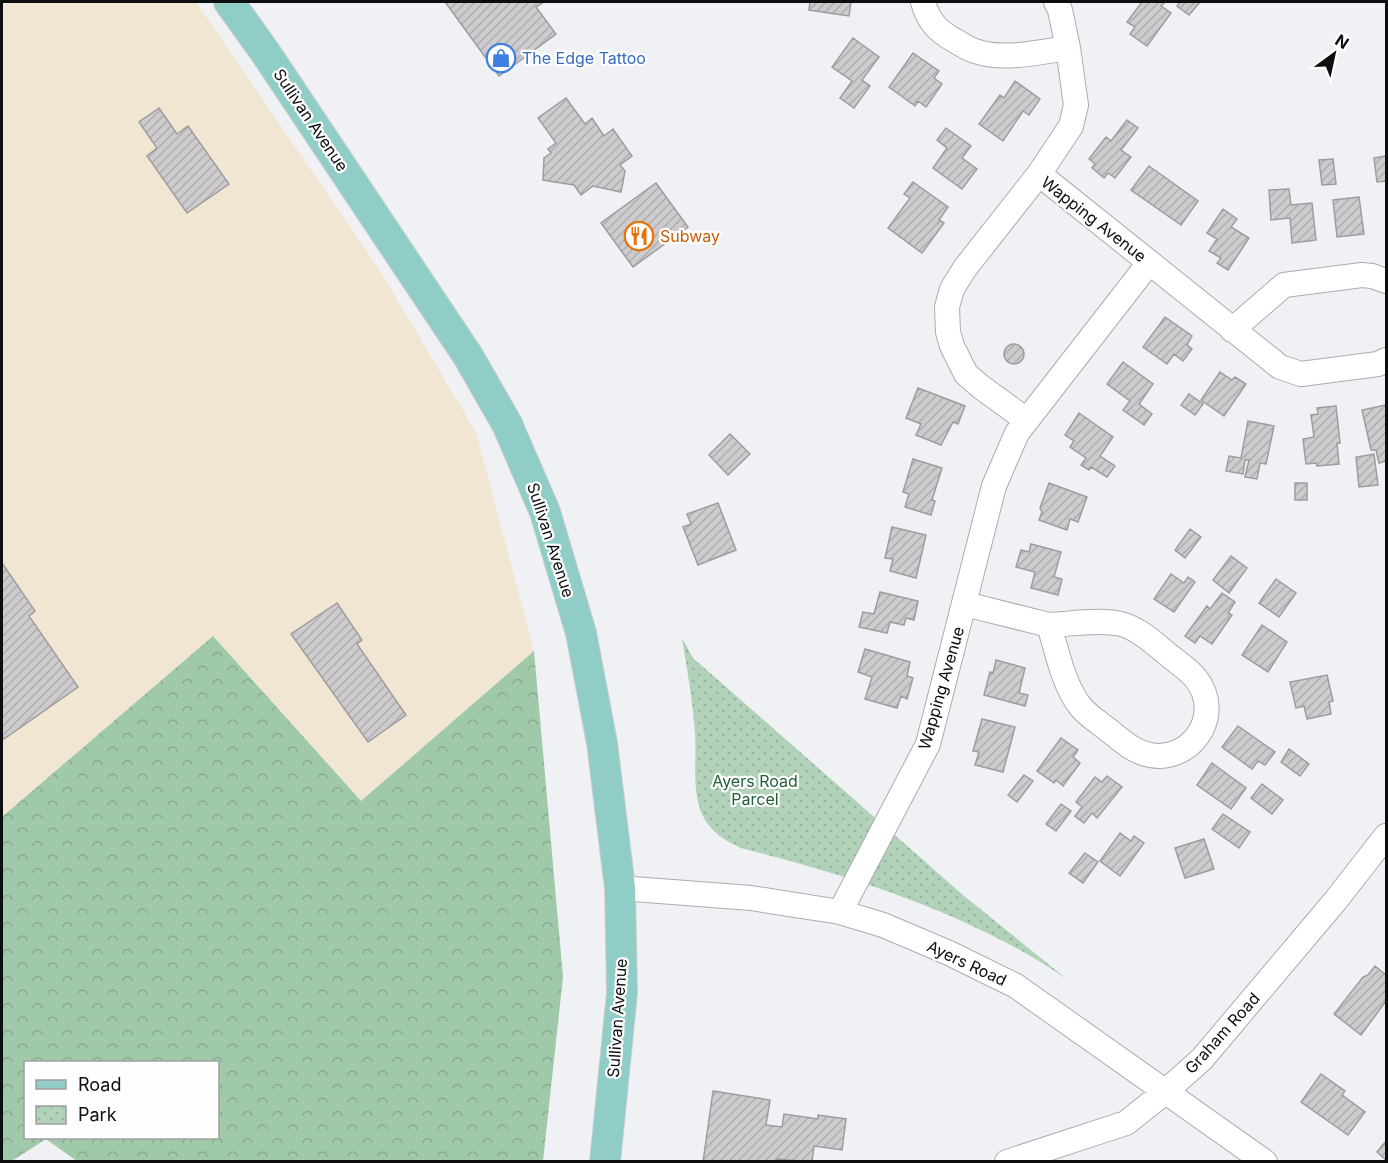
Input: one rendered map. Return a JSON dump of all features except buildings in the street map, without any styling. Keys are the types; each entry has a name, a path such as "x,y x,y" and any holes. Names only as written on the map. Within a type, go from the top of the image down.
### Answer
{"main road":[{"name":"Sullivan Avenue","path":"229,2 441,313 507,423 545,512 581,633 602,743 620,888 622,993 605,1161"}],"street":[{"path":"923,2 935,27 972,50 1009,55 1068,48"},
{"path":"1039,174 1066,136 1075,115 1076,105 1068,48 1060,10 1056,2"},
{"name":"Wapping Avenue","path":"840,912 928,744 994,486 1017,432 1149,263 1039,174 965,268 952,289 947,306 948,332 957,360 966,374 1026,419"},
{"path":"1149,263 1232,330 1280,367 1290,372 1312,373 1378,364 1386,360"},
{"path":"1232,330 1284,285 1362,275 1386,281"},
{"path":"965,604 1049,625 1121,624 1144,636 1200,683 1204,693 1206,717 1196,739 1176,753 1151,755 1138,752 1095,720 1079,705 1074,696 1049,625"},
{"name":"Graham Road","path":"1007,1161 1126,1123 1165,1092 1202,1059 1336,900 1386,836"},
{"name":"Ayers Road","path":"620,888 751,898 840,912 883,925 950,953 1016,986 1265,1161"}],"shaded area":[{"path":"2,2 196,2 378,268 476,432 534,651 361,801 213,636 2,817"}],"green space":[{"path":"213,636 361,801 534,651 563,977 543,1161 78,1162 46,1139 12,1161 2,1161 2,817"},
{"name":"Ayers Road Parcel","path":"682,638 693,658 963,895 1068,980 992,935 952,917 826,871 741,848 714,831 703,816 697,797 694,722"}],"place":[{"name":"The Edge Tattoo","path":"501,58"},
{"name":"Subway","path":"639,236"}]}
